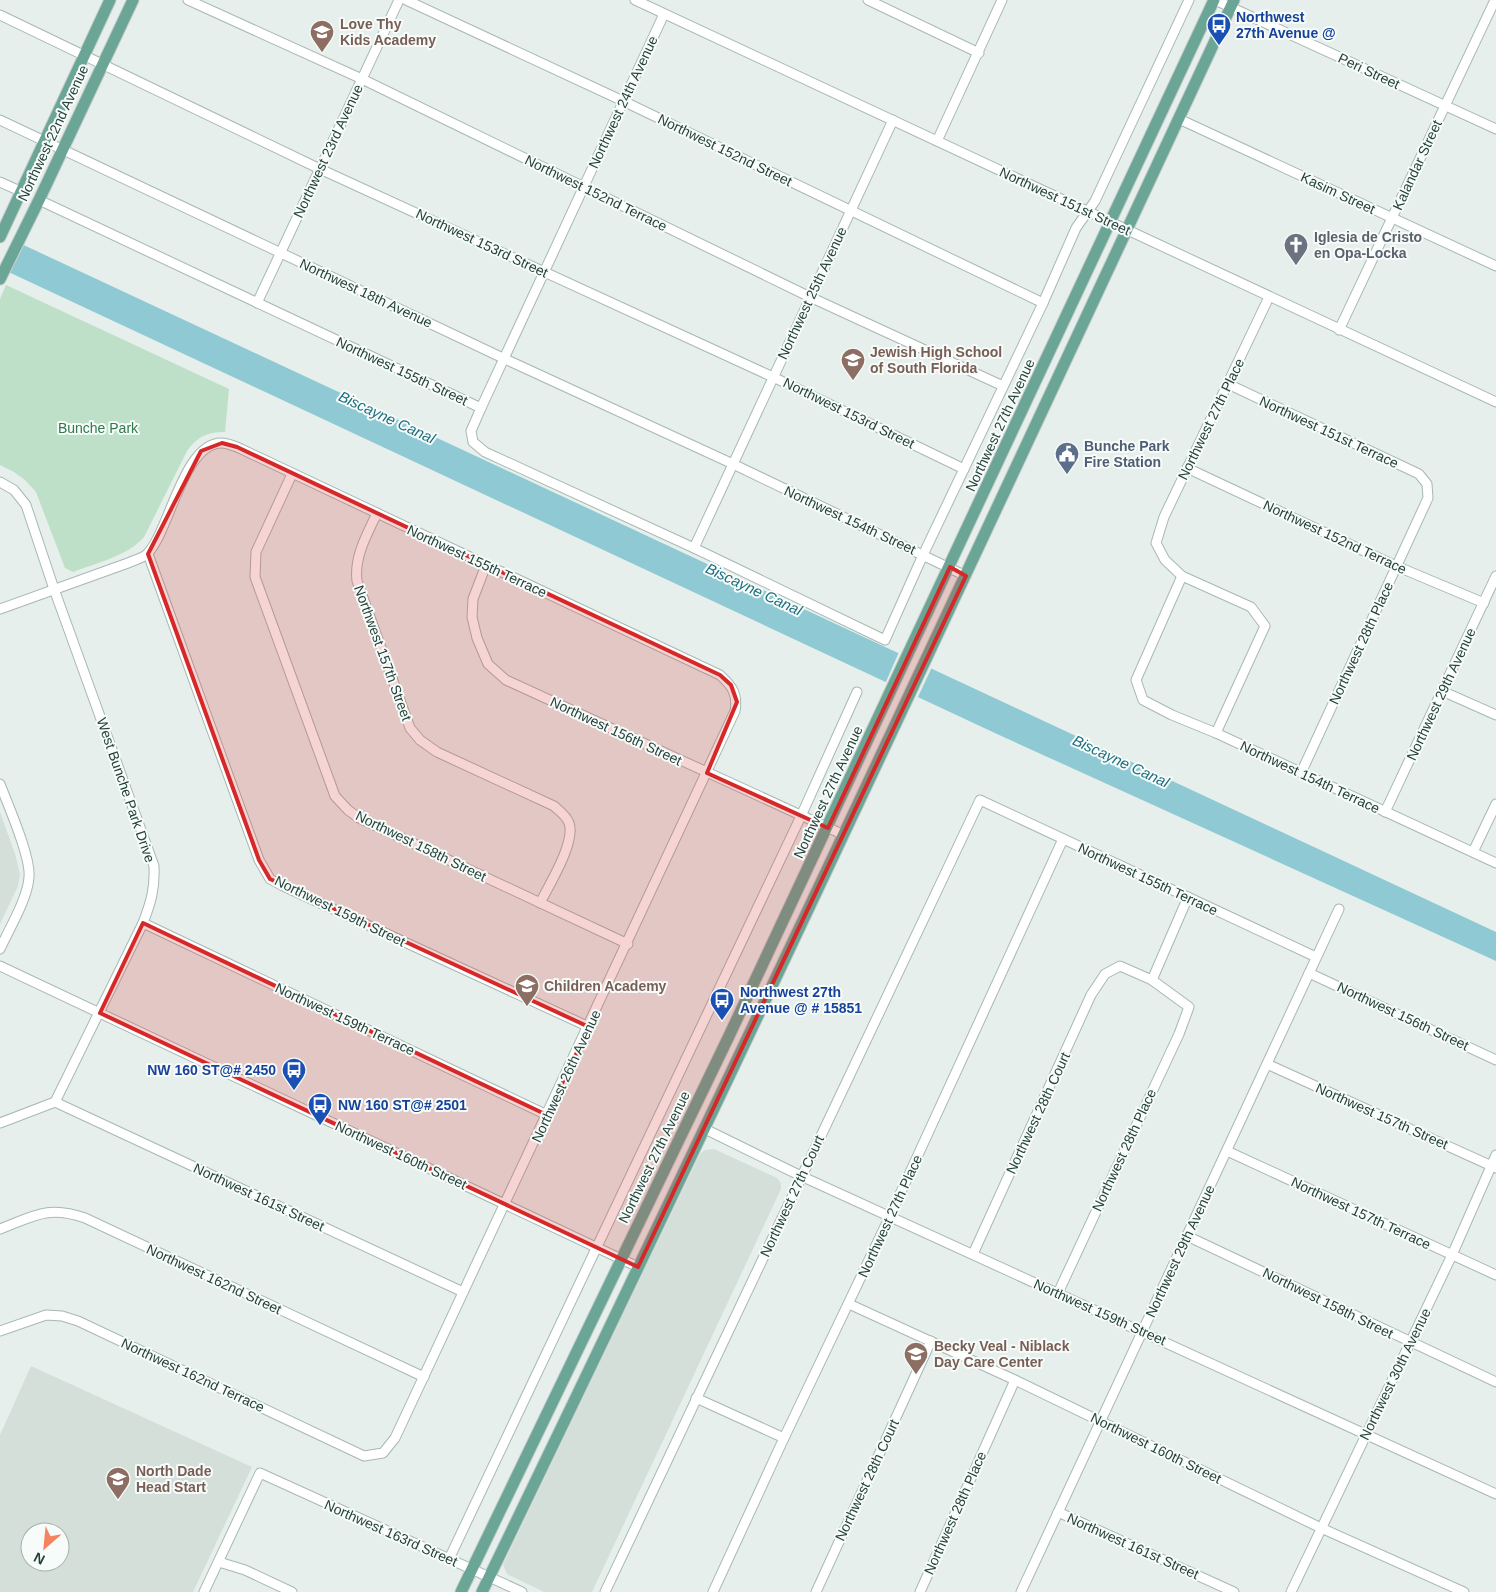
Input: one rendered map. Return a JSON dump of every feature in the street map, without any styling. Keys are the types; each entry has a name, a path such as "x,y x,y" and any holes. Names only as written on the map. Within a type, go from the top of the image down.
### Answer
{"main road":[{"name":"Northwest 22nd Avenue","path":"1,234 110,0"},
{"name":"Northwest 22nd Avenue","path":"0,278 40,200 62,149 133,0"},
{"name":"Northwest 27th Avenue","path":"461,1592 828,828 1215,0"},
{"path":"482,1592 705,1129 925,665 1233,4"},
{"path":"1015,428 1031,436"},
{"path":"705,1129 701,1124 700,1116 731,1046 729,1036"},
{"path":"528,1452 545,1460"}],"street":[{"name":"Northwest 152nd Terrace","path":"188,0 362,79 810,298 1003,386"},
{"name":"Northwest 23rd Avenue","path":"258,303 399,0"},
{"name":"Northwest 152nd Street","path":"406,0 1043,303"},
{"name":"Northwest 151st Street","path":"635,0 1496,402"},
{"path":"868,0 979,53"},
{"path":"938,141 1002,0"},
{"name":"Northwest 27th Avenue","path":"885,640 923,555 1043,303 1076,228 1096,201 1189,0"},
{"name":"Peri Street","path":"1215,0 1233,4 1496,129"},
{"name":"Kalandar Street","path":"1339,330 1495,0"},
{"name":"Northwest 24th Avenue","path":"481,408 664,14"},
{"name":"Northwest 153rd Street","path":"0,15 320,169 773,377 964,469"},
{"name":"Kasim Street","path":"1179,119 1496,266"},
{"name":"Northwest 18th Avenue","path":"0,120 505,359 733,464"},
{"name":"Northwest 25th Avenue","path":"694,548 893,120"},
{"path":"0,182 20,191"},
{"name":"Northwest 155th Street","path":"40,200 481,408 471,431 473,442 485,452 694,548 885,640"},
{"name":"Northwest 27th Place","path":"1182,576 1165,560 1156,543 1164,517 1269,297"},
{"name":"Northwest 151st Terrace","path":"1228,384 1419,474 1428,484"},
{"name":"Northwest 155th Terrace","path":"148,554 192,463 201,451 222,443 237,447 720,675 731,685 736,694"},
{"name":"Northwest 154th Street","path":"733,464 966,576"},
{"name":"Northwest 152nd Terrace","path":"1187,468 1396,566 1484,603"},
{"name":"Northwest 158th Street","path":"292,474 256,552 256,577 335,796 348,810 359,818 628,944"},
{"name":"West Bunche Park Drive","path":"0,482 14,490 26,505 54,589 154,866 154,886 151,903 100,1013 55,1102"},
{"name":"Northwest 28th Place","path":"1301,773 1428,498 1428,484"},
{"name":"Northwest 157th Street","path":"377,513 355,568 357,581 410,728 420,740 437,752 554,806 570,824 570,836 565,852 540,903"},
{"path":"0,609 148,554"},
{"name":"Northwest 159th Street","path":"148,554 258,860 270,879 589,1027"},
{"name":"Northwest 156th Street","path":"486,565 473,599 472,617 477,638 488,664 506,680 844,836"},
{"path":"1182,576 1251,607 1264,626 1216,733"},
{"name":"Northwest 154th Terrace","path":"1182,576 1136,680 1143,700 1496,863"},
{"name":"Northwest 29th Avenue","path":"1385,812 1496,576"},
{"path":"1442,691 1496,715"},
{"name":"Northwest 27th Avenue","path":"449,1559 801,816 857,692"},
{"name":"Northwest 26th Avenue","path":"383,1453 395,1438 424,1378 628,944 735,711 736,694"},
{"path":"0,784 27,859 30,876 26,892 0,949"},
{"name":"Northwest 155th Terrace","path":"980,800 1316,957"},
{"name":"Northwest 27th Court","path":"605,1592 980,800"},
{"path":"1473,852 1496,804"},
{"name":"Northwest 27th Place","path":"714,1592 784,1438 890,1216 1063,839"},
{"path":"1152,980 1188,898"},
{"name":"Northwest 29th Avenue","path":"1021,1592 1339,910"},
{"name":"Northwest 159th Terrace","path":"142,923 547,1115"},
{"name":"Northwest 160th Street","path":"0,966 638,1267"},
{"name":"Northwest 28th Court","path":"973,1254 1091,996 1105,974 1120,966 1152,980"},
{"name":"Northwest 156th Street","path":"1309,973 1496,1060"},
{"name":"Northwest 28th Place","path":"1058,1293 1179,1034 1189,1007 1152,980"},
{"name":"Northwest 157th Street","path":"1267,1064 1494,1167"},
{"path":"0,1123 55,1102"},
{"name":"Northwest 161st Street","path":"55,1102 463,1292"},
{"name":"Northwest 159th Street","path":"705,1129 801,1176 1496,1494"},
{"name":"Northwest 157th Terrace","path":"1227,1150 1496,1275"},
{"name":"Northwest 30th Avenue","path":"1291,1592 1494,1167 1496,1155"},
{"name":"Northwest 162nd Street","path":"0,1229 43,1213 68,1212 94,1222 424,1378"},
{"name":"Northwest 158th Street","path":"1187,1236 1496,1382"},
{"name":"Northwest 160th Street","path":"849,1304 1015,1380 1320,1528 1464,1592"},
{"name":"Northwest 162nd Terrace","path":"0,1331 46,1315 62,1316 78,1321 364,1456 383,1453"},
{"name":"Northwest 28th Court","path":"816,1592 931,1341"},
{"name":"Northwest 28th Place","path":"920,1592 1015,1380"},
{"path":"696,1398 784,1438"},
{"name":"Northwest 163rd Street","path":"219,1562 260,1473 522,1592"},
{"name":"Northwest 161st Street","path":"1058,1512 1234,1592"},
{"path":"204,1592 219,1562 245,1570 292,1592"}],"highlighted area":[{"path":"222,443 237,447 720,675 731,685 737,702 707,773 828,828 950,567 966,576 638,1267 100,1013 143,923 547,1115 589,1027 270,879 259,860 148,554 201,451"}],"shaded area":[{"path":"0,812 20,874 18,886 0,924"},
{"path":"714,1149 777,1178 781,1183 781,1189 592,1592 544,1592 507,1574 503,1565 700,1154 705,1150"},
{"name":"North Dade Head Start","path":"31,1366 252,1467 193,1592 0,1592 0,1435"}],"green space":[{"name":"Bunche Park","path":"6,285 229,389 225,432 203,436 187,451 144,537 121,554 73,572 65,568 36,492 25,480 0,465 0,299"}],"water":[{"name":"Biscayne Canal","path":"0,234 1496,932 1496,961 997,734 0,268"}],"pier":[{"path":"0,231 25,243 9,275 0,271"},
{"path":"899,652 932,667 917,699 885,684"}],"place":[{"name":"Northwest 27th Avenue @","path":"1219,46"},
{"name":"Love Thy Kids Academy","path":"322,53"},
{"name":"Iglesia de Cristo en Opa-Locka","path":"1296,266"},
{"name":"Jewish High School of South Florida","path":"853,381"},
{"name":"Bunche Park Fire Station","path":"1067,475"},
{"name":"Children Academy","path":"527,1007"},
{"name":"Northwest 27th Avenue @ # 15851","path":"722,1021"},
{"name":"NW 160 ST@# 2450","path":"294,1091"},
{"name":"NW 160 ST@# 2501","path":"320,1126"},
{"name":"Becky Veal - Niblack Day Care Center","path":"916,1375"},
{"name":"North Dade Head Start","path":"118,1500"}]}
